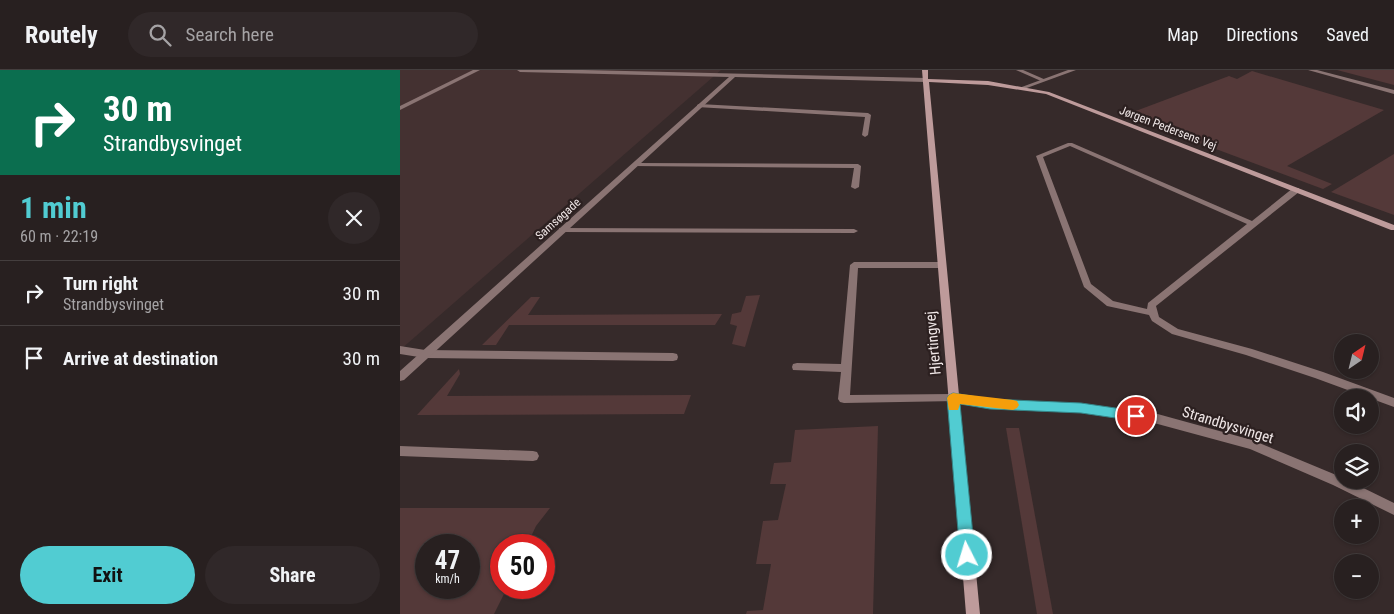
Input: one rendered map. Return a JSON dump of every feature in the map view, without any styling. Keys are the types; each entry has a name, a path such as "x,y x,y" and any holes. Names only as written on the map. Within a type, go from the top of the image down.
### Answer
{"main road":[{"name":"Jørgen Pedersens Vej","path":"925,75 1047,93 1394,228"},
{"name":"Hjertingvej","path":"925,75 973,614"}],"street":[{"path":"400,108 477,70"},
{"path":"520,70 605,71 732,77 925,75"},
{"path":"1019,70 1043,80"},
{"path":"1022,88 1073,70"},
{"path":"1311,70 1394,92"},
{"name":"Samsøgade","path":"400,377 732,77"},
{"path":"699,106 868,115 865,135"},
{"path":"1153,313 1110,304 1087,285 1039,156 1070,144 1253,224"},
{"path":"634,165 858,166 855,187"},
{"path":"1296,190 1151,305 1155,319 1176,332 1319,374 1394,403"},
{"path":"562,230 854,231"},
{"path":"797,367 846,368 854,265 941,265"},
{"path":"400,350 425,354 673,357"},
{"name":"Strandbysvinget","path":"846,368 844,399 953,398 990,404 1081,408 1154,418 1252,446 1337,481 1394,509"},
{"path":"400,451 532,456"}],"shaded area":[{"path":"400,70 721,70 400,350"},
{"path":"1337,70 1394,70 1394,85"},
{"path":"1252,71 1384,110 1287,166 1332,184 1323,189 1125,115 1229,76 1237,79"},
{"path":"1394,154 1394,215 1331,192"},
{"path":"760,295 745,347 732,344 737,326 730,324 732,314 741,312 746,296"},
{"path":"531,297 540,297 528,315 722,314 715,325 509,325 496,345 482,345"},
{"path":"459,369 460,374 447,396 691,395 684,414 417,415"},
{"path":"878,426 873,614 746,614 747,611 763,610 771,564 756,564 763,521 778,520 786,484 770,484 774,463 791,462 795,430"},
{"path":"1006,428 1019,428 1053,614 1037,614"},
{"path":"400,508 550,508 532,534 490,534 490,599 502,599 494,614 400,614"}],"slow traffic":[{"path":"954,406 953,398 990,404 1013,405"}],"route":[{"path":"967,555 953,398 990,404 1081,408 1136,416"}]}
